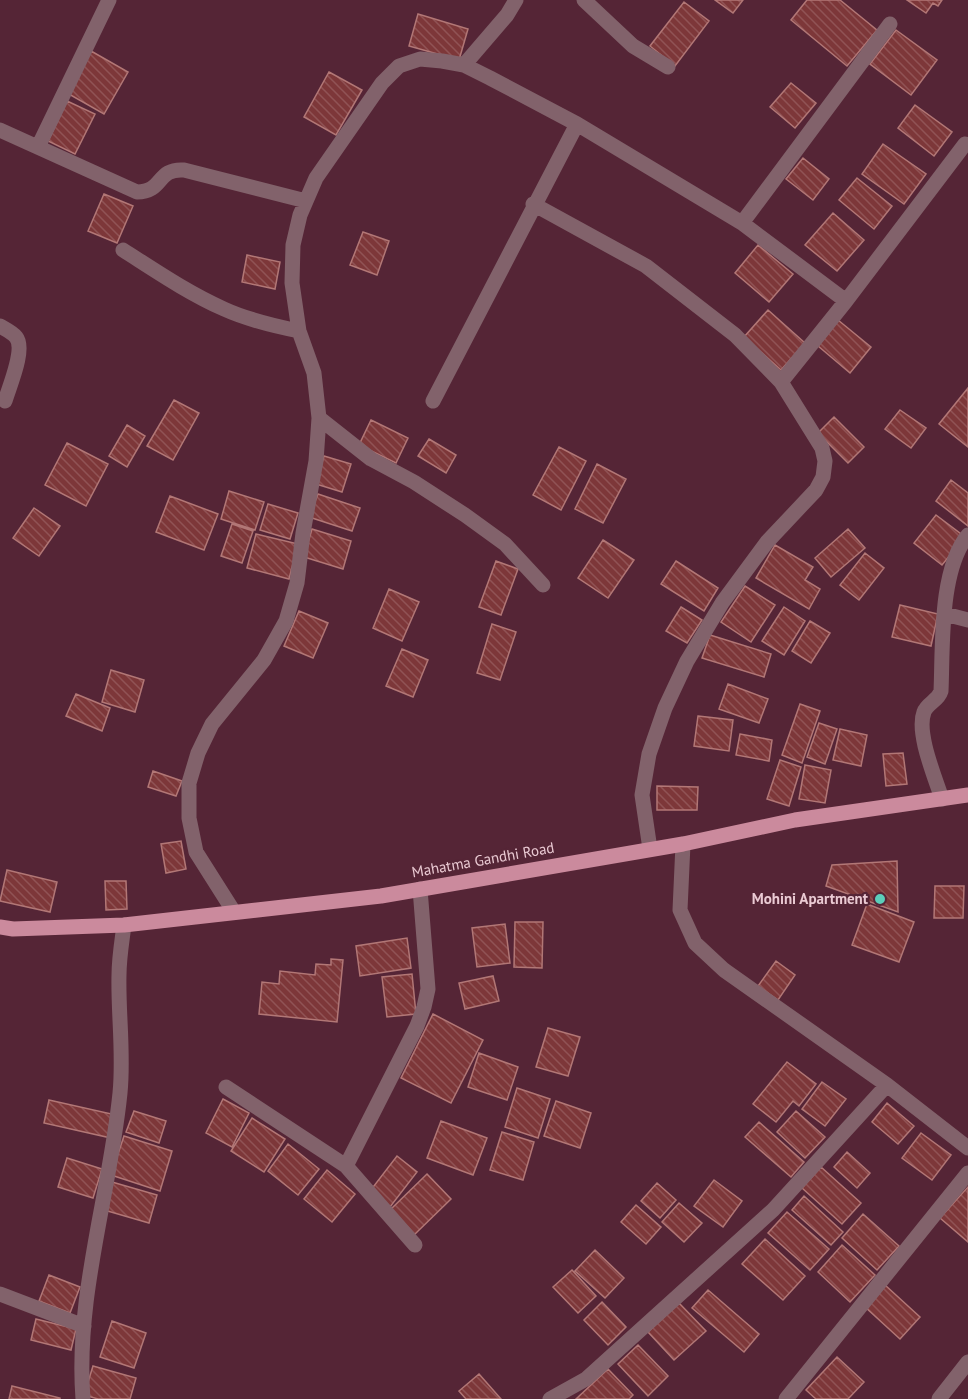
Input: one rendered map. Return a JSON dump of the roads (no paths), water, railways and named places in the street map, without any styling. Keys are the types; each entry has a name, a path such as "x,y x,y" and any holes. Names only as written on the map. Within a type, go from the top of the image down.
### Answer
{"main road":[{"name":"Mahatma Gandhi Road","path":"0,927 24,929 124,925 381,896 683,844 795,820 968,795"}],"street":[{"path":"38,147 109,0"},
{"path":"464,65 507,15 516,0"},
{"path":"584,0 633,46 668,67"},
{"path":"742,223 890,24"},
{"path":"234,912 196,852 189,818 189,783 198,753 212,724 264,660 286,621 297,583 316,461 319,418 314,373 299,331 292,283 293,245 300,215 316,178 382,83 399,66 420,59 464,65 577,124 742,223 846,302"},
{"path":"433,400 577,124"},
{"path":"0,130 136,192 146,192 154,188 165,174 173,169 306,201"},
{"path":"781,382 846,302 965,144"},
{"path":"534,204 646,266 735,335 781,382 822,448 825,461 823,477 816,490 767,542 722,603 687,661 665,708 649,754 642,795 650,849"},
{"path":"123,250 185,289 225,310 263,324 299,331"},
{"path":"0,326 16,337 20,345 5,401"},
{"path":"319,418 371,459 414,482 505,544 543,585"},
{"path":"942,799 923,735 922,721 927,706 939,697 941,691 945,614 952,566 968,535"},
{"path":"945,614 968,620"},
{"path":"683,844 680,910 695,943 724,970 887,1085 968,1148"},
{"path":"346,1166 417,1026 424,1007 428,989 420,889"},
{"path":"83,1399 84,1326 120,1091 121,1029 118,973 124,925"},
{"path":"550,1399 586,1379 773,1210 887,1085"},
{"path":"226,1087 346,1166 415,1245"},
{"path":"786,1399 968,1173"},
{"path":"0,1294 84,1326"},
{"path":"939,1399 968,1362"}],"place":[{"name":"Mohini Apartment","path":"880,899"}]}
